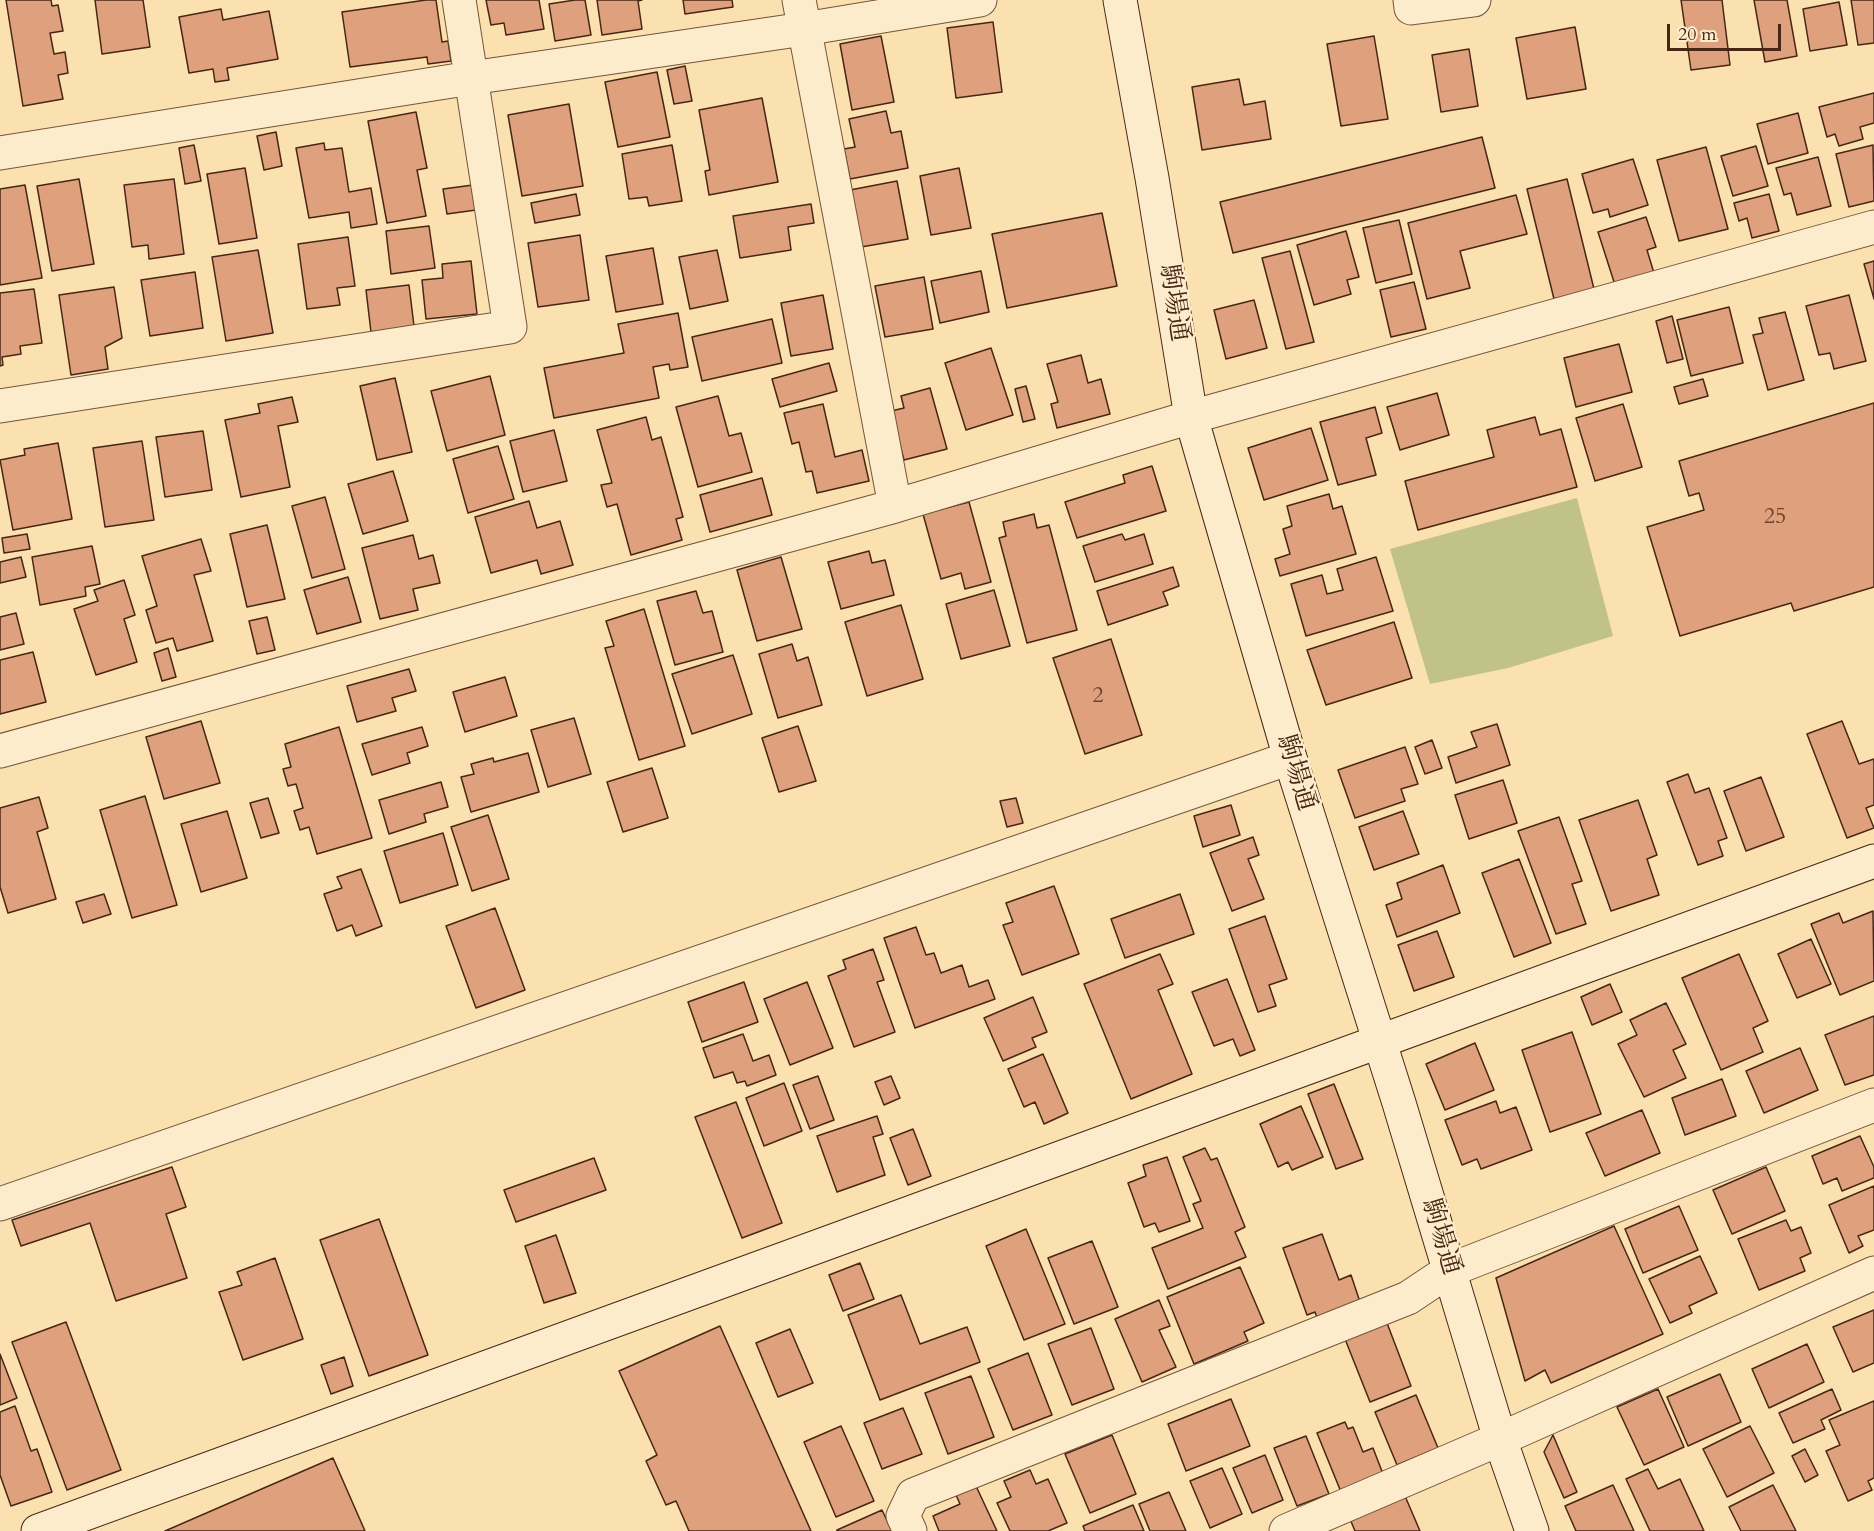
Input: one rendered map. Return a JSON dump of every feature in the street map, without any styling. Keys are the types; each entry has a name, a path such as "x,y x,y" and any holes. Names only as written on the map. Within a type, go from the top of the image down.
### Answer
{"street":[{"path":"0,406 510,327 498,237 459,0"},
{"path":"0,153 471,78 801,14 980,0"},
{"name":"駒場通","path":"1120,0 1191,417 1290,758 1380,1042 1500,1439 1532,1531"},
{"path":"1410,0 1411,8 1474,0"},
{"path":"801,14 895,506"},
{"path":"0,751 895,506 1191,417 1874,227"},
{"path":"0,1204 1290,758"},
{"path":"38,1531 1874,861"},
{"path":"910,1531 903,1516 913,1495 1408,1298 1450,1270 1874,1105"},
{"path":"1286,1531 1874,1273"}],"green space":[{"path":"1577,498 1613,636 1508,668 1430,684 1390,549"}],"building":[{"path":"6,0 51,0 52,6 58,5 63,31 50,33 54,54 65,52 68,73 58,75 63,99 23,106"},
{"path":"95,0 143,0 150,47 102,54"},
{"path":"436,0 442,42 448,41 451,61 428,64 427,57 350,67 342,12"},
{"path":"486,0 539,0 544,29 506,35 504,23 491,25"},
{"path":"585,0 591,35 555,41 549,4"},
{"path":"597,0 642,0 638,1 642,29 602,35"},
{"path":"683,0 732,0 733,7 685,14"},
{"path":"1681,0 1722,0 1730,65 1691,70"},
{"path":"1754,0 1787,0 1797,56 1765,62"},
{"path":"1851,0 1874,0 1874,43 1858,45"},
{"path":"1839,2 1847,45 1810,51 1803,9"},
{"path":"221,9 223,20 269,11 278,59 227,68 229,80 215,82 213,69 189,73 179,17"},
{"path":"993,22 1002,92 956,98 947,28"},
{"path":"1575,27 1586,89 1527,99 1516,38"},
{"path":"881,36 894,102 852,110 840,44"},
{"path":"1374,36 1388,119 1341,126 1327,44"},
{"path":"1469,49 1478,106 1441,112 1432,55"},
{"path":"685,66 692,101 674,104 667,70"},
{"path":"657,72 670,137 618,147 605,82"},
{"path":"1239,79 1244,105 1265,101 1271,139 1202,150 1192,87"},
{"path":"1874,93 1874,123 1860,127 1863,139 1839,146 1835,134 1827,137 1819,107"},
{"path":"762,98 778,182 709,195 705,171 710,170 699,110"},
{"path":"569,104 583,186 522,196 508,115"},
{"path":"886,111 891,133 901,131 908,168 850,179 844,149 855,147 849,119"},
{"path":"416,112 427,168 417,170 426,216 387,223 368,121"},
{"path":"1798,113 1808,153 1768,164 1757,124"},
{"path":"276,132 282,166 264,170 257,136"},
{"path":"1482,137 1495,188 1233,253 1220,202"},
{"path":"324,143 325,150 342,148 349,192 371,188 377,224 351,228 349,212 309,218 296,148"},
{"path":"194,145 201,181 185,184 179,148"},
{"path":"672,145 682,201 649,206 647,197 629,199 622,154"},
{"path":"1873,145 1874,201 1849,207 1836,154"},
{"path":"1756,146 1768,186 1733,196 1721,156"},
{"path":"1706,147 1728,229 1679,241 1657,160"},
{"path":"1818,157 1831,206 1797,215 1791,193 1784,195 1776,168"},
{"path":"1633,159 1648,205 1610,217 1608,209 1593,213 1582,174"},
{"path":"245,168 257,238 219,244 207,174"},
{"path":"959,168 971,228 931,235 920,176"},
{"path":"79,179 94,264 52,271 37,186"},
{"path":"174,179 184,254 149,259 148,245 132,247 124,185"},
{"path":"1567,179 1594,289 1554,299 1527,189"},
{"path":"897,181 908,239 861,247 850,190"},
{"path":"25,185 42,278 0,285 0,189"},
{"path":"473,185 476,210 447,214 443,189"},
{"path":"576,194 580,215 535,223 531,203"},
{"path":"1769,194 1779,231 1752,238 1747,218 1739,221 1734,203"},
{"path":"1516,195 1527,234 1460,251 1470,288 1427,299 1408,223"},
{"path":"811,204 814,223 788,227 791,250 740,258 733,216"},
{"path":"1102,213 1117,286 1007,308 992,234"},
{"path":"1646,217 1656,247 1647,250 1654,273 1615,285 1598,232"},
{"path":"1399,220 1412,274 1376,283 1363,228"},
{"path":"429,226 435,268 391,274 386,231"},
{"path":"1346,231 1359,277 1347,280 1351,294 1314,305 1297,245"},
{"path":"580,235 589,300 538,307 528,243"},
{"path":"348,237 355,286 337,288 340,305 307,309 298,244"},
{"path":"653,248 663,304 616,312 606,256"},
{"path":"258,250 273,333 226,341 212,257"},
{"path":"717,250 728,301 690,309 679,257"},
{"path":"1290,251 1314,342 1286,349 1262,258"},
{"path":"471,261 477,314 426,319 422,280 443,278 442,264"},
{"path":"1874,261 1874,299 1864,264"},
{"path":"981,271 989,312 940,323 931,281"},
{"path":"195,272 203,328 150,336 141,280"},
{"path":"924,277 933,329 885,337 875,286"},
{"path":"1414,282 1426,329 1391,337 1380,290"},
{"path":"409,285 414,326 371,332 366,290"},
{"path":"114,287 122,338 105,347 108,369 71,375 59,295"},
{"path":"34,289 42,343 20,346 21,354 2,357 3,365 0,366 0,293"},
{"path":"823,295 833,349 791,356 781,303"},
{"path":"1849,295 1866,361 1834,369 1830,353 1819,355 1806,306"},
{"path":"1254,300 1267,348 1226,359 1214,310"},
{"path":"1729,307 1743,363 1691,376 1677,320"},
{"path":"1785,312 1804,380 1768,390 1753,335 1763,333 1759,318"},
{"path":"678,313 688,367 670,370 669,364 653,367 659,398 554,418 544,368 624,353 618,324"},
{"path":"1672,316 1683,359 1667,363 1656,321"},
{"path":"772,319 782,363 702,381 692,337"},
{"path":"1619,344 1632,392 1576,407 1564,358"},
{"path":"991,348 1013,415 966,430 945,363"},
{"path":"1081,355 1088,383 1101,379 1110,414 1057,428 1051,404 1058,402 1047,364"},
{"path":"829,363 837,391 780,407 772,379"},
{"path":"490,376 505,435 447,451 431,391"},
{"path":"395,378 412,452 377,460 360,386"},
{"path":"1703,379 1708,396 1679,404 1674,387"},
{"path":"1026,386 1035,419 1023,422 1015,389"},
{"path":"930,388 947,449 904,460 891,411 904,408 901,396"},
{"path":"1437,393 1449,435 1400,450 1387,407"},
{"path":"718,396 729,436 741,433 752,472 698,487 676,407"},
{"path":"292,397 298,422 278,426 290,487 241,497 225,420 260,413 258,404"},
{"path":"1874,403 1874,587 1794,611 1791,603 1680,636 1647,527 1704,510 1699,493 1689,496 1679,461"},
{"path":"823,404 835,457 862,450 869,481 817,493 812,471 806,472 799,442 792,444 784,413"},
{"path":"1623,404 1642,467 1595,481 1576,418"},
{"path":"1375,407 1382,433 1366,438 1376,475 1338,485 1320,422"},
{"path":"646,417 652,440 661,437 683,517 676,519 682,540 631,555 617,504 607,507 601,485 612,483 597,430"},
{"path":"1535,417 1540,435 1561,429 1577,487 1418,530 1405,481 1494,457 1487,430"},
{"path":"1311,428 1328,480 1264,500 1248,448"},
{"path":"554,430 567,481 523,492 510,441"},
{"path":"203,431 212,490 165,497 156,437"},
{"path":"142,441 154,520 105,527 93,448"},
{"path":"58,443 72,519 13,530 0,460 25,455 24,449"},
{"path":"498,446 514,499 468,513 453,459"},
{"path":"1152,466 1166,511 1077,538 1065,502 1125,483 1123,475"},
{"path":"393,471 408,521 363,534 348,484"},
{"path":"762,478 772,515 710,532 700,495"},
{"path":"1329,494 1333,509 1342,506 1356,554 1280,576 1275,559 1290,554 1283,529 1292,526 1287,506"},
{"path":"325,497 345,569 312,578 292,506"},
{"path":"529,501 537,528 560,521 573,565 541,574 537,560 491,573 475,517"},
{"path":"969,502 991,582 965,589 961,573 941,579 923,514"},
{"path":"1034,514 1037,528 1049,525 1077,630 1027,643 999,538 1006,536 1003,522"},
{"path":"267,525 285,599 247,607 230,534"},
{"path":"27,534 30,549 4,553 2,538"},
{"path":"1122,534 1125,540 1144,534 1153,564 1095,582 1083,546"},
{"path":"413,535 419,559 433,555 440,583 413,589 418,610 380,619 362,548"},
{"path":"201,539 211,571 194,575 213,641 177,651 173,638 156,643 146,610 157,606 142,556"},
{"path":"92,546 100,584 85,587 86,596 40,605 32,557"},
{"path":"869,551 872,563 885,560 894,595 841,609 828,562"},
{"path":"21,557 26,577 0,583 0,562"},
{"path":"781,557 802,629 757,641 737,570"},
{"path":"1376,557 1393,611 1306,636 1291,584 1322,575 1327,594 1343,590 1337,569"},
{"path":"1173,567 1179,586 1163,592 1168,605 1108,625 1097,591"},
{"path":"348,577 361,622 317,634 304,590"},
{"path":"124,580 135,615 124,619 137,662 96,675 74,609 98,601 94,590"},
{"path":"994,590 1010,646 961,659 946,604"},
{"path":"696,591 703,613 712,611 723,652 675,665 657,601"},
{"path":"901,605 923,679 867,696 845,622"},
{"path":"644,609 685,746 639,760 605,648 614,646 606,621"},
{"path":"16,613 24,644 0,650 0,617"},
{"path":"267,617 275,650 257,654 249,621"},
{"path":"1394,622 1412,678 1326,705 1307,650"},
{"path":"1111,639 1142,735 1085,754 1053,658"},
{"path":"792,644 797,661 808,657 822,705 778,718 759,654"},
{"path":"168,648 176,677 162,681 154,653"},
{"path":"33,652 46,702 0,714 0,660"},
{"path":"733,655 752,714 692,734 672,674"},
{"path":"409,669 416,691 392,698 396,711 357,722 347,686"},
{"path":"505,677 517,716 465,732 453,692"},
{"path":"574,718 591,774 548,787 531,730"},
{"path":"201,721 220,783 164,799 146,737"},
{"path":"1842,721 1859,764 1874,759 1874,805 1866,808 1874,828 1847,838 1807,734"},
{"path":"1497,724 1510,765 1456,783 1448,757 1477,747 1471,732"},
{"path":"798,726 816,781 779,792 762,738"},
{"path":"339,727 372,838 317,854 309,827 300,830 294,811 303,808 296,784 288,786 283,769 291,767 285,744"},
{"path":"422,727 428,746 407,753 410,763 372,775 362,744"},
{"path":"1432,740 1442,768 1425,774 1415,747"},
{"path":"1405,747 1418,784 1401,789 1405,801 1355,818 1338,770"},
{"path":"528,753 539,792 471,812 461,777 474,774 471,764 493,758 494,762"},
{"path":"652,768 668,818 623,832 607,782"},
{"path":"1688,774 1695,793 1709,788 1727,838 1718,841 1723,856 1698,865 1667,782"},
{"path":"1761,777 1784,837 1746,851 1724,791"},
{"path":"1503,780 1517,823 1469,839 1455,795"},
{"path":"441,782 448,807 424,814 426,822 389,834 379,800"},
{"path":"145,796 177,905 132,918 100,810"},
{"path":"39,797 48,828 37,832 56,899 8,913 0,887 0,808"},
{"path":"268,798 279,833 261,838 250,803"},
{"path":"1016,798 1023,823 1007,827 1000,801"},
{"path":"1638,800 1657,855 1647,859 1659,895 1611,911 1579,820"},
{"path":"1231,805 1240,835 1203,847 1194,816"},
{"path":"227,811 247,878 201,892 181,824"},
{"path":"1403,811 1419,854 1374,870 1359,827"},
{"path":"488,815 509,879 472,891 451,827"},
{"path":"1559,817 1582,881 1572,884 1586,924 1556,934 1518,831"},
{"path":"443,833 458,885 400,903 384,851"},
{"path":"1253,837 1259,855 1248,859 1264,899 1232,911 1210,853"},
{"path":"1519,859 1551,943 1514,957 1482,873"},
{"path":"1443,865 1460,913 1397,937 1386,905 1402,899 1397,883"},
{"path":"361,869 382,926 356,936 352,925 337,931 324,894 342,888 337,877"},
{"path":"1054,886 1079,954 1022,975 1003,925 1013,922 1006,903"},
{"path":"104,894 111,914 83,923 76,902"},
{"path":"1180,894 1194,934 1125,958 1111,919"},
{"path":"495,908 525,990 476,1008 446,926"},
{"path":"1873,911 1874,981 1840,995 1811,924 1839,913 1843,923"},
{"path":"1265,916 1287,979 1269,985 1276,1006 1258,1012 1229,929"},
{"path":"916,927 926,955 934,953 941,973 962,965 969,987 988,980 995,999 915,1028 884,938"},
{"path":"1437,931 1454,977 1414,991 1398,945"},
{"path":"1811,939 1831,984 1797,998 1778,954"},
{"path":"873,949 884,980 877,982 895,1032 854,1047 828,976 846,969 843,960"},
{"path":"1160,954 1173,984 1158,990 1192,1074 1131,1099 1084,984"},
{"path":"1739,954 1768,1021 1753,1028 1763,1052 1721,1070 1682,978"},
{"path":"1227,979 1255,1050 1240,1056 1233,1039 1214,1046 1192,992"},
{"path":"744,982 758,1022 702,1042 688,1002"},
{"path":"807,982 833,1048 790,1065 764,999"},
{"path":"1610,984 1622,1012 1592,1025 1581,997"},
{"path":"1033,997 1047,1032 1032,1038 1036,1047 1003,1061 984,1018"},
{"path":"1666,1003 1686,1044 1673,1050 1686,1078 1644,1097 1618,1044 1637,1035 1630,1020"},
{"path":"1874,1016 1874,1075 1845,1085 1825,1035"},
{"path":"1572,1032 1601,1114 1550,1132 1522,1050"},
{"path":"743,1034 753,1061 769,1055 776,1075 747,1086 745,1081 737,1083 733,1072 714,1078 703,1048"},
{"path":"1475,1043 1494,1090 1445,1110 1426,1064"},
{"path":"1800,1048 1818,1090 1764,1113 1746,1071"},
{"path":"1043,1054 1068,1113 1044,1124 1035,1102 1024,1107 1008,1069"},
{"path":"818,1076 834,1120 810,1129 793,1085"},
{"path":"891,1076 900,1098 884,1105 875,1082"},
{"path":"1722,1079 1736,1116 1685,1135 1672,1098"},
{"path":"784,1083 802,1131 764,1146 746,1098"},
{"path":"1334,1084 1363,1159 1336,1169 1308,1094"},
{"path":"1496,1101 1500,1113 1516,1107 1532,1150 1481,1169 1477,1159 1462,1165 1445,1120"},
{"path":"736,1102 782,1223 742,1238 695,1117"},
{"path":"1301,1106 1323,1157 1292,1170 1288,1162 1278,1167 1260,1124"},
{"path":"1642,1110 1660,1153 1605,1176 1586,1133"},
{"path":"877,1116 883,1134 873,1137 885,1175 837,1192 817,1136"},
{"path":"913,1129 931,1176 908,1185 890,1138"},
{"path":"1860,1136 1874,1167 1874,1178 1842,1191 1837,1178 1823,1184 1812,1156"},
{"path":"1205,1148 1211,1160 1217,1158 1245,1227 1235,1232 1246,1257 1168,1289 1152,1248 1203,1228 1193,1204 1201,1201 1183,1157"},
{"path":"1167,1157 1190,1221 1159,1232 1155,1223 1144,1227 1128,1183 1146,1176 1143,1165"},
{"path":"594,1158 606,1190 516,1222 504,1190"},
{"path":"172,1167 186,1207 166,1214 187,1278 116,1301 90,1223 21,1246 12,1220"},
{"path":"1766,1167 1785,1211 1732,1234 1713,1190"},
{"path":"1874,1186 1874,1230 1858,1236 1863,1246 1849,1253 1829,1205"},
{"path":"1679,1206 1698,1250 1643,1273 1625,1229"},
{"path":"379,1219 428,1355 369,1376 320,1240"},
{"path":"1786,1220 1791,1231 1801,1227 1811,1253 1800,1258 1805,1271 1759,1290 1738,1239"},
{"path":"1614,1226 1663,1334 1551,1383 1545,1370 1525,1381 1496,1278"},
{"path":"1026,1229 1065,1324 1024,1340 986,1246"},
{"path":"1322,1234 1339,1280 1351,1275 1361,1305 1318,1320 1315,1312 1307,1315 1283,1248"},
{"path":"556,1235 576,1293 544,1303 525,1246"},
{"path":"1092,1241 1118,1307 1074,1324 1048,1258"},
{"path":"1700,1256 1717,1293 1689,1306 1692,1313 1670,1323 1649,1279"},
{"path":"275,1258 303,1339 243,1360 219,1292 242,1285 237,1272"},
{"path":"860,1263 874,1299 843,1311 829,1275"},
{"path":"1240,1267 1264,1323 1244,1332 1248,1341 1194,1364 1167,1297"},
{"path":"901,1295 920,1344 967,1327 980,1362 880,1400 848,1315"},
{"path":"1159,1300 1170,1326 1159,1330 1176,1367 1142,1382 1115,1319"},
{"path":"1874,1310 1874,1363 1853,1372 1833,1327"},
{"path":"66,1322 121,1470 67,1490 12,1342"},
{"path":"1387,1323 1411,1386 1370,1402 1345,1339"},
{"path":"720,1326 811,1531 689,1531 676,1501 666,1505 646,1461 657,1455 619,1371"},
{"path":"1091,1328 1114,1389 1072,1405 1048,1344"},
{"path":"790,1329 813,1383 778,1397 756,1343"},
{"path":"1807,1344 1824,1382 1769,1408 1752,1369"},
{"path":"1028,1353 1052,1415 1013,1430 988,1369"},
{"path":"0,1354 17,1398 0,1405"},
{"path":"344,1357 353,1386 331,1394 321,1365"},
{"path":"1720,1374 1741,1422 1688,1446 1667,1397"},
{"path":"971,1376 994,1437 948,1454 925,1393"},
{"path":"1658,1389 1684,1447 1644,1465 1617,1407"},
{"path":"1832,1389 1841,1410 1821,1420 1825,1429 1793,1443 1779,1413"},
{"path":"1416,1395 1438,1448 1397,1465 1375,1412"},
{"path":"1231,1399 1250,1446 1186,1471 1168,1424"},
{"path":"1874,1401 1874,1478 1868,1481 1872,1490 1848,1501 1826,1451 1840,1445 1829,1420"},
{"path":"15,1406 31,1451 37,1449 52,1492 11,1506 0,1475 0,1412"},
{"path":"903,1408 922,1454 882,1469 864,1423"},
{"path":"1345,1422 1348,1429 1353,1427 1363,1452 1373,1448 1383,1474 1341,1492 1317,1433"},
{"path":"841,1426 874,1501 836,1517 804,1442"},
{"path":"1750,1426 1774,1473 1727,1497 1703,1449"},
{"path":"1112,1435 1136,1494 1090,1513 1065,1454"},
{"path":"1553,1435 1577,1492 1564,1498 1544,1452"},
{"path":"1306,1436 1329,1494 1297,1506 1274,1448"},
{"path":"1805,1449 1818,1475 1805,1482 1792,1456"},
{"path":"1265,1455 1283,1500 1252,1513 1233,1468"},
{"path":"333,1458 365,1531 165,1531"},
{"path":"1222,1468 1242,1514 1210,1528 1190,1481"},
{"path":"1648,1469 1658,1489 1680,1479 1704,1531 1650,1531 1626,1479"},
{"path":"1030,1470 1036,1484 1048,1479 1067,1523 1048,1531 1010,1531 997,1503 1011,1497 1004,1481"},
{"path":"1613,1485 1634,1531 1576,1531 1565,1506"},
{"path":"1773,1485 1796,1531 1741,1531 1729,1507"},
{"path":"976,1486 997,1531 939,1531 933,1516 960,1504 956,1495"},
{"path":"1169,1492 1186,1531 1150,1531 1139,1504"},
{"path":"1405,1496 1420,1531 1355,1531 1350,1519"},
{"path":"1133,1505 1144,1531 1085,1531 1083,1526"},
{"path":"882,1510 892,1531 837,1531 837,1530"}]}
